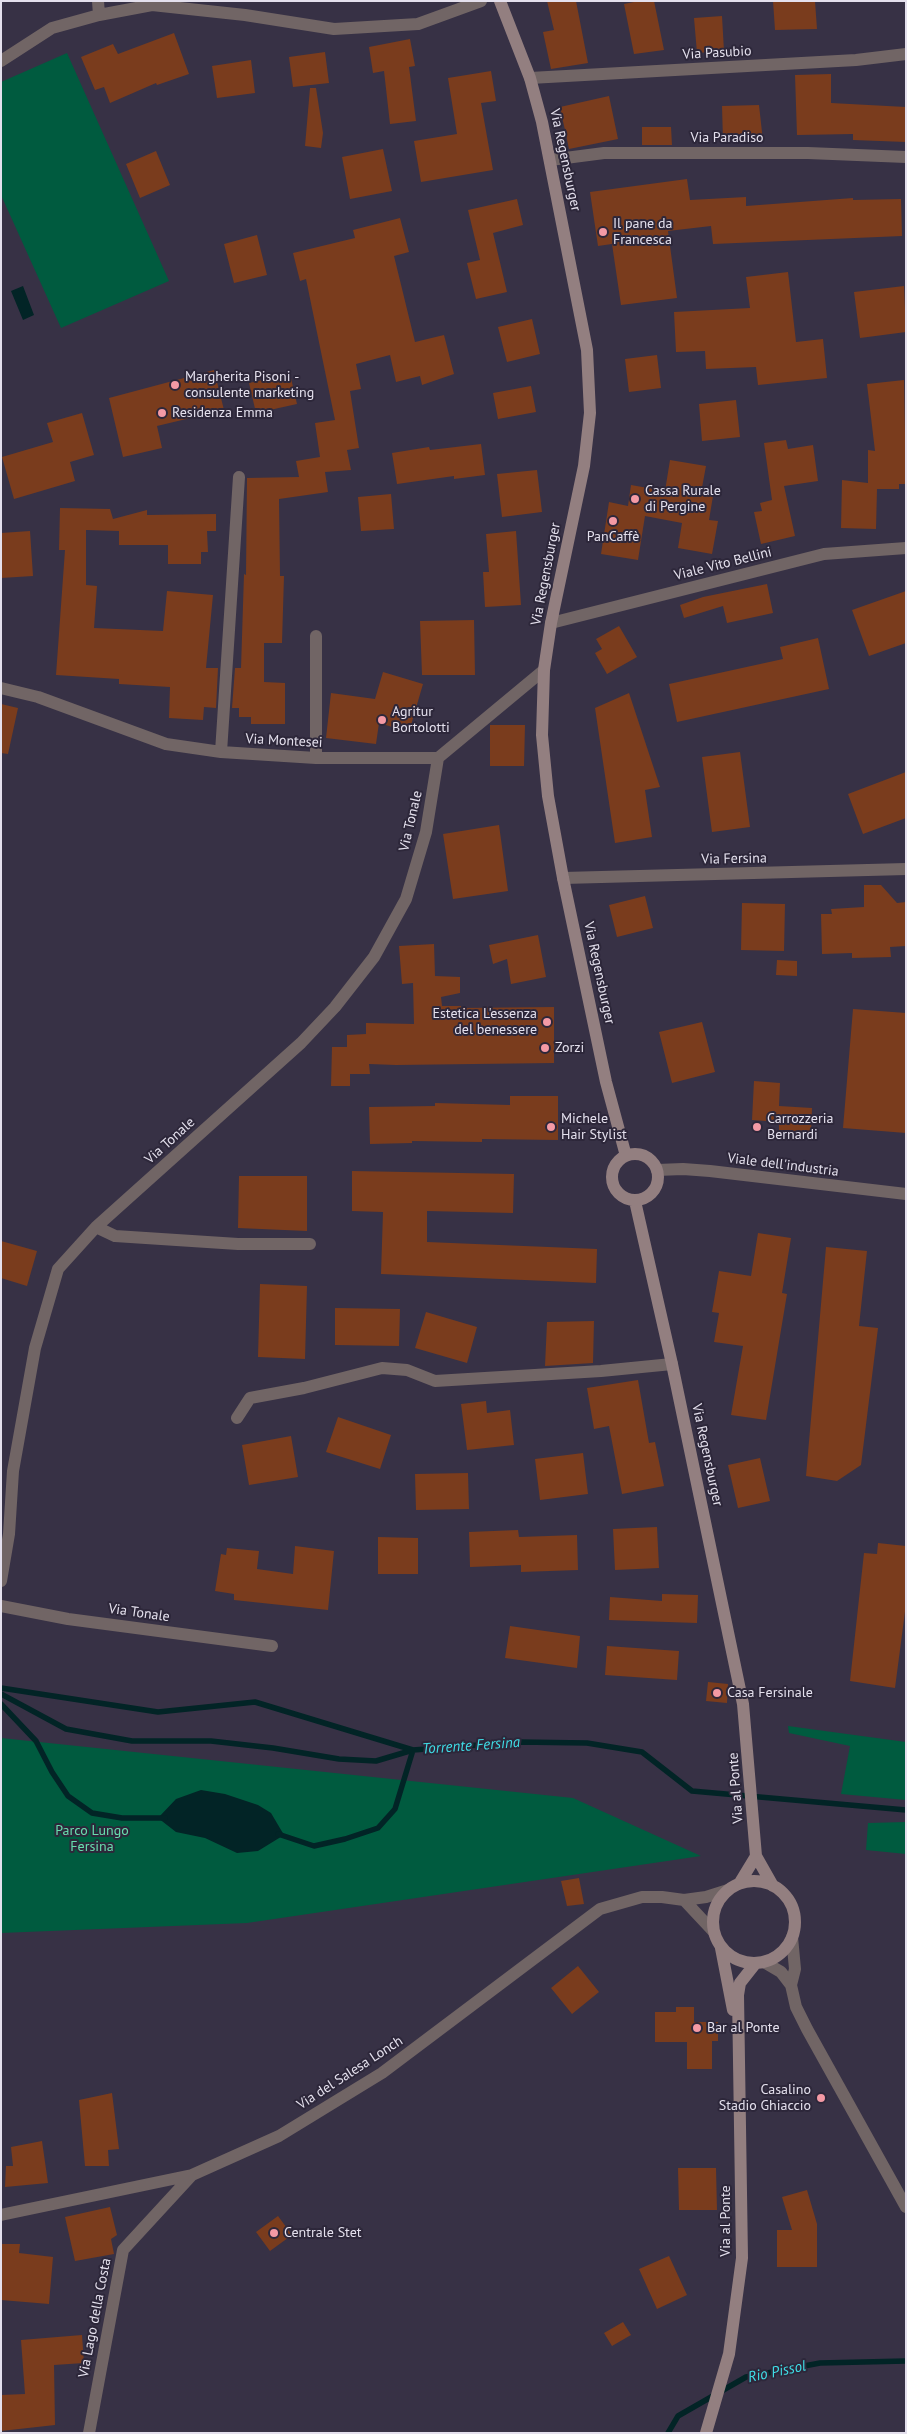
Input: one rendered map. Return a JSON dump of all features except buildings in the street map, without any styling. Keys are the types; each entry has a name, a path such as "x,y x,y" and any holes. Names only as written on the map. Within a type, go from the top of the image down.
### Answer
{"main road":[{"name":"Via Regensburger","path":"500,1 530,78 550,160 587,350 590,413 584,466 551,623 544,670 542,735 548,796 564,878 606,1082 626,1156"},
{"path":"636,1154 644,1156 650,1160 657,1170 658,1182 655,1189 643,1199 635,1200 621,1196 613,1185 612,1170 620,1159 626,1156 636,1154"},
{"name":"Via Regensburger","path":"635,1200 672,1364 746,1717"},
{"name":"Via al Ponte","path":"746,1717 756,1856 773,1886"},
{"path":"733,1887 756,1881 773,1886 782,1892 790,1903 794,1915 792,1937 786,1948 776,1957 759,1963 742,1962 730,1957 721,1948 713,1931 715,1908 756,1856"},
{"name":"Via al Ponte","path":"721,1948 738,2032"},
{"name":"Via al Ponte","path":"706,2433 729,2354 742,2258 738,2032 740,1983 759,1963"}],"street":[{"path":"98,1 99,15"},
{"path":"1,61 52,28 99,15 152,6 245,15 334,29 418,24 481,1"},
{"name":"Via Pasubio","path":"530,78 856,60 906,54"},
{"name":"Via Paradiso","path":"550,160 604,153 808,152 906,157"},
{"path":"221,752 240,477"},
{"name":"Viale Vito Bellini","path":"551,623 824,554 906,548"},
{"path":"316,636 316,758"},
{"path":"438,758 544,670"},
{"name":"Via Montesei","path":"1,688 38,698 166,744 221,752 316,758 438,758"},
{"name":"Via Tonale","path":"1,1581 9,1534 13,1471 35,1348 58,1269 96,1227 301,1043 335,1007 374,957 406,899 426,832 438,758"},
{"name":"Via Fersina","path":"564,878 906,869"},
{"name":"Viale dell'industria","path":"657,1170 682,1169 906,1194"},
{"path":"96,1227 115,1236 238,1244 310,1244"},
{"path":"237,1418 250,1398 304,1388 382,1368 406,1370 435,1381 601,1371 672,1364"},
{"name":"Via Tonale","path":"1,1606 68,1619 272,1646"},
{"name":"Via del Salesa Lonch","path":"1,2215 192,2175 279,2136 382,2073 600,1909 642,1898 662,1897 684,1900 706,1897 733,1887"},
{"path":"684,1900 713,1931"},
{"path":"792,1937 794,1969 791,1985 796,2007 906,2207"},
{"path":"759,1963 781,1972 791,1985"},
{"name":"Via Lago della Costa","path":"89,2433 123,2250 192,2175"}],"green space":[{"path":"67,53 169,281 61,328 1,195 1,82"},
{"path":"788,1726 906,1742 906,1800 841,1794 850,1746 789,1733"},
{"name":"Parco Lungo Fersina","path":"1,1738 573,1798 701,1856 247,1923 1,1933"},
{"path":"906,1822 906,1854 866,1850 868,1823"}],"shaded area":[{"path":"23,286 34,315 23,320 11,291"},
{"path":"201,1790 225,1794 258,1805 271,1813 284,1835 258,1851 237,1853 205,1838 176,1832 158,1818 176,1799"}],"waterway":[{"name":"Torrente Fersina","path":"1,1688 158,1712 255,1702 413,1750 519,1742 587,1743 642,1752 692,1791 906,1810"},
{"path":"1,1694 66,1729 132,1741 211,1741 273,1748 339,1759 376,1761 413,1750"},
{"path":"1,1704 36,1741 52,1772 68,1796 92,1813 122,1818 165,1818"},
{"path":"278,1834 314,1846 345,1839 378,1828 395,1809 413,1750"},
{"name":"Rio Pissol","path":"668,2433 678,2416 746,2377 820,2363 906,2361"}],"place":[{"name":"Il pane da Francesca","path":"603,232"},
{"name":"Margherita Pisoni - consulente marketing","path":"175,385"},
{"name":"Residenza Emma","path":"162,413"},
{"name":"Cassa Rurale di Pergine","path":"635,499"},
{"name":"PanCaffè","path":"613,521"},
{"name":"Agritur Bortolotti","path":"382,720"},
{"name":"Estetica L'essenza del benessere","path":"547,1022"},
{"name":"Zorzi","path":"545,1048"},
{"name":"Michele Hair Stylist","path":"551,1127"},
{"name":"Carrozzeria Bernardi","path":"757,1127"},
{"name":"Casa Fersinale","path":"717,1693"},
{"name":"Bar al Ponte","path":"697,2028"},
{"name":"Casalino Stadio Ghiaccio","path":"821,2098"},
{"name":"Centrale Stet","path":"274,2233"}]}
